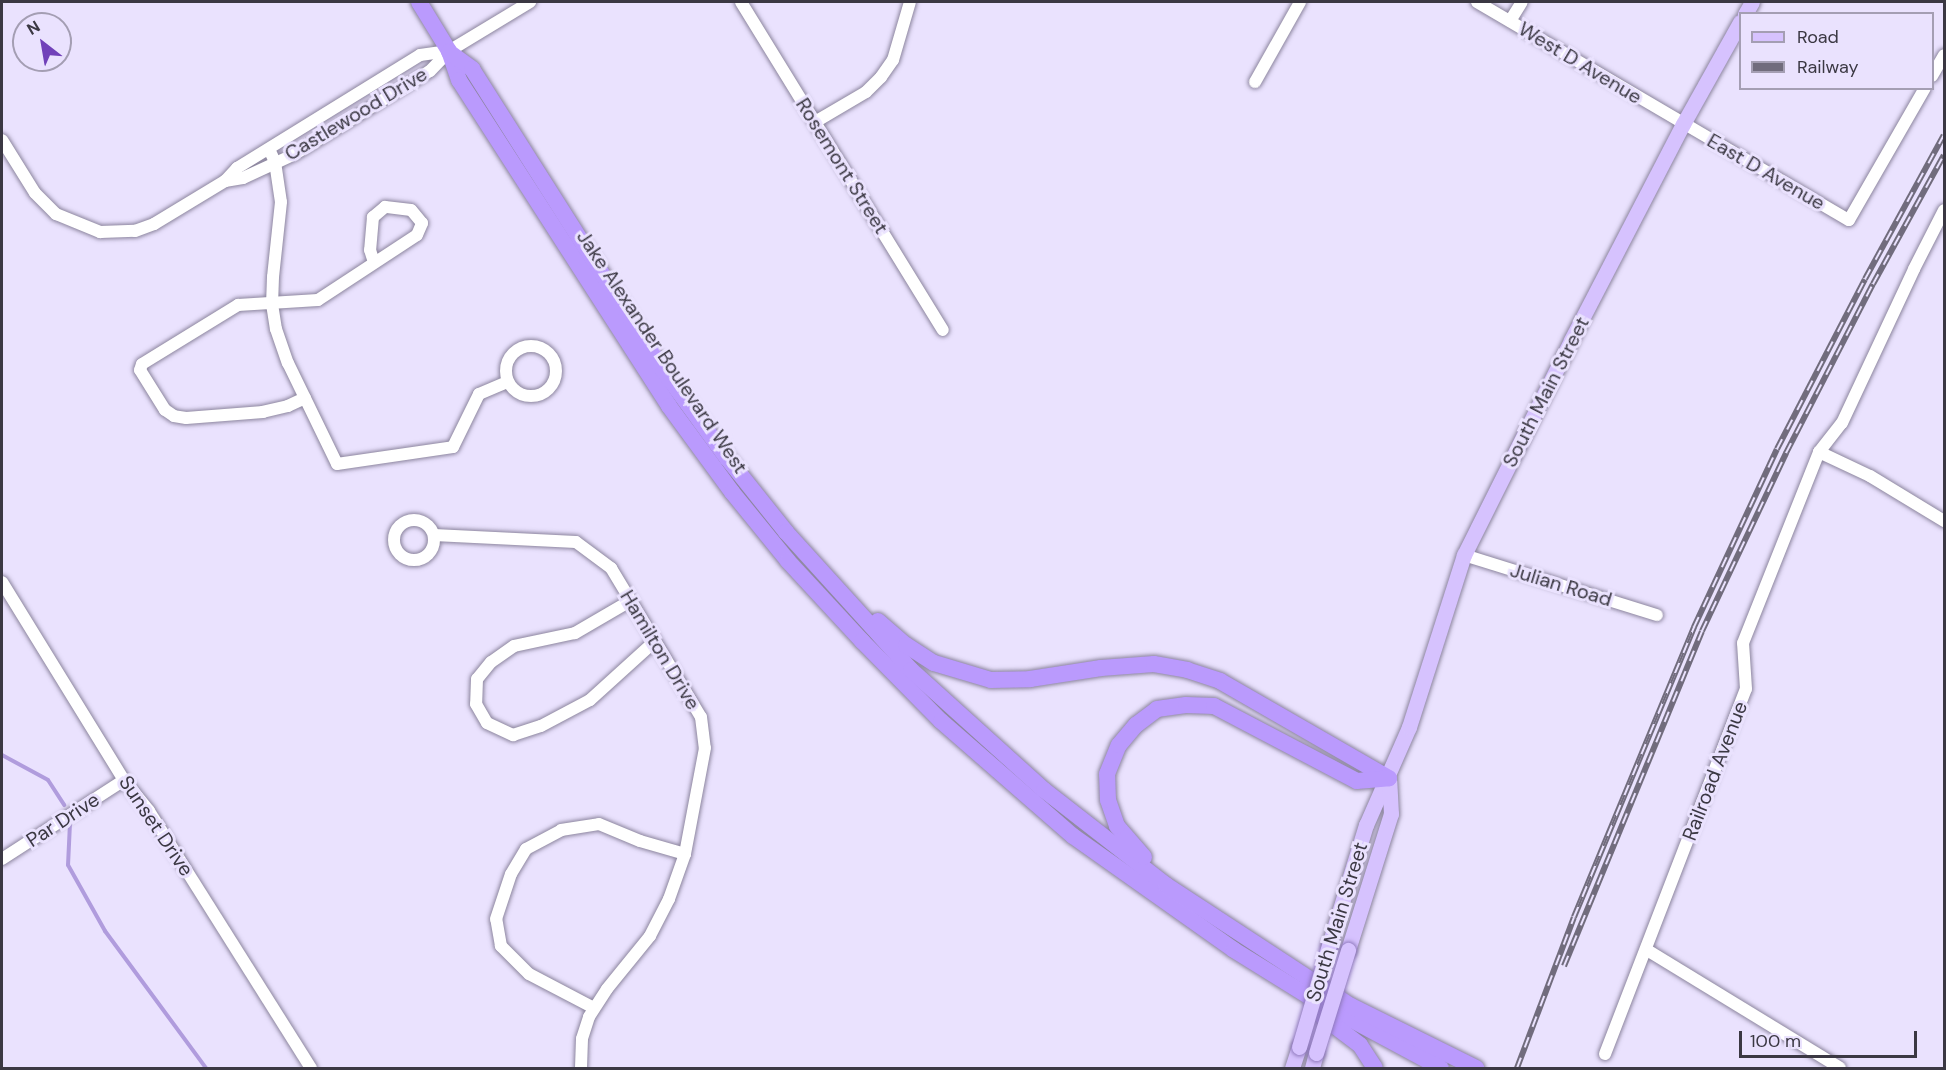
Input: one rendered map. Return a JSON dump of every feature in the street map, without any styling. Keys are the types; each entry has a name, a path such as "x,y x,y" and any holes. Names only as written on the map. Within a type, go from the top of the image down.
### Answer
{"highway":[{"name":"Jake Alexander Boulevard West","path":"419,2 448,51 459,80 669,406 732,492 789,561 940,721 1073,836 1238,944"},
{"name":"Jake Alexander Boulevard West","path":"448,51 472,69 645,342"},
{"path":"645,342 682,382 751,474 806,541 871,614 906,645 934,663 991,680 1030,680 1101,668 1154,664 1187,670 1220,681 1389,778"},
{"path":"645,342 727,458 786,532 911,670 1044,790 1238,944 1313,999 1441,1068"},
{"path":"1375,1068 1360,1045 1340,1027 1269,982 1238,944 1135,850 1117,826 1108,800 1107,774 1119,745 1136,725 1157,709 1186,705 1214,706 1357,781 1389,778"},
{"path":"1238,944 1351,1006 1476,1068"}],"main road":[{"name":"South Main Street","path":"1292,1068 1366,825 1389,778 1409,727 1464,555 1566,350 1683,124 1739,24"},
{"name":"South Main Street","path":"1312,1068 1391,814 1389,778"}],"street":[{"name":"Castlewood Drive","path":"225,181 243,178 295,154 430,71 448,51 530,2"},
{"name":"Rosemont Street","path":"741,2 943,330"},
{"path":"815,122 866,92 882,77 893,60 910,2"},
{"path":"1255,82 1300,2"},
{"name":"West D Avenue","path":"1477,2 1683,124"},
{"path":"1510,21 1522,2"},
{"name":"Castlewood Drive","path":"2,140 43,202 71,222 100,232 135,231 154,224 225,181 237,168 420,56 448,51"},
{"path":"1934,72 1944,55"},
{"name":"East D Avenue","path":"1683,124 1849,220 1924,90"},
{"path":"269,148 275,162 281,210 272,303 283,350 337,464 453,447 479,394 507,382"},
{"path":"305,398 288,406 263,412 186,418 174,416 165,410 140,370 142,364 238,306 318,300 417,236 422,222 411,210 385,207 373,217 370,250 374,262"},
{"name":"Railroad Avenue","path":"1605,1054 1746,689 1743,643 1819,452 1842,423 1944,210"},
{"path":"540,346 555,359 556,379 542,394 522,396 507,382 506,362 519,347 540,346"},
{"path":"1819,452 1870,476 1944,521"},
{"name":"Hamilton Drive","path":"434,535 576,542 611,568 701,717 705,748 685,854 669,899 650,936 594,1008 582,1038 581,1068"},
{"name":"Julian Road","path":"1464,555 1657,615"},
{"name":"Sunset Drive","path":"2,582 124,780 155,821 311,1068"},
{"path":"630,601 575,633 514,646 492,662 477,679 476,704 488,723 513,735 541,726 590,700 654,642"},
{"name":"Par Drive","path":"2,859 124,780"},
{"path":"594,1008 529,974 501,946 496,919 511,873 526,849 561,830 599,824 640,841 685,854"},
{"path":"1647,950 1840,1068"}],"waterway":[{"path":"2,755 48,780 64,805"},
{"path":"70,823 68,865 105,931 206,1068"}],"railway":[{"path":"1517,1068 1574,917 1694,627 1777,449 1865,279 1944,135"},
{"path":"1564,966 1702,631 1786,453 1873,284 1944,155"}]}
